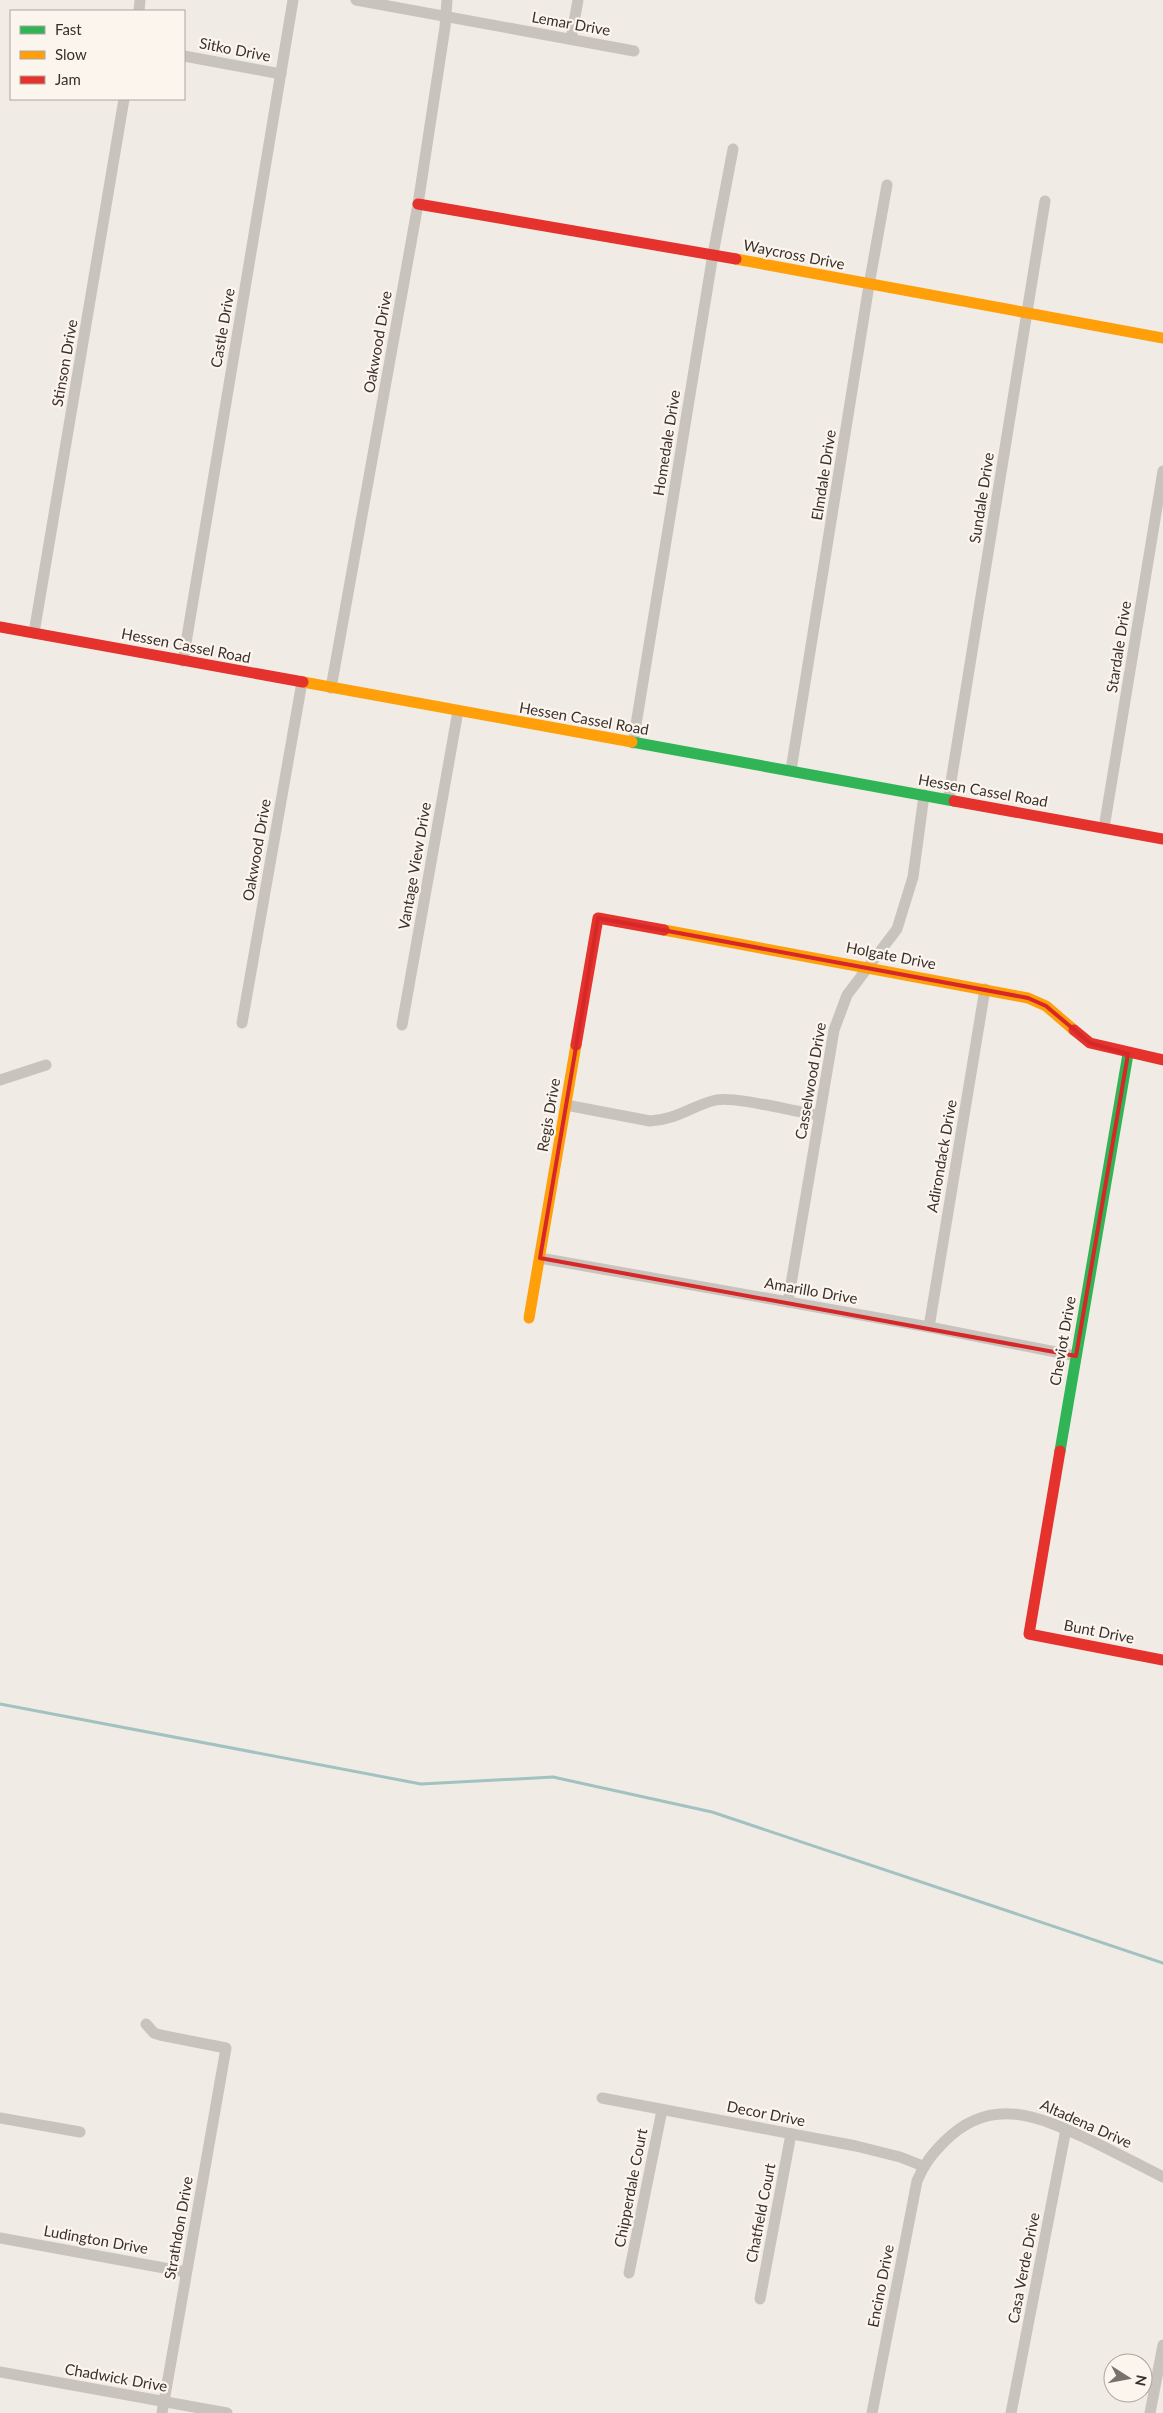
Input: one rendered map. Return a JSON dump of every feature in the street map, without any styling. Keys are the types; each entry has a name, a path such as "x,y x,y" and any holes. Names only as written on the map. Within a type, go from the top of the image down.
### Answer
{"street":[{"name":"Castle Drive","path":"183,661 293,0"},
{"name":"Lemar Drive","path":"356,0 634,51"},
{"name":"Oakwood Drive","path":"331,688 418,204 447,0"},
{"path":"572,39 578,0"},
{"name":"Sitko Drive","path":"185,56 281,74"},
{"name":"Stinson Drive","path":"34,633 124,100"},
{"name":"Homedale Drive","path":"633,743 713,254 733,149"},
{"name":"Elmdale Drive","path":"791,770 869,285 887,185"},
{"name":"Sundale Drive","path":"948,800 1046,201"},
{"name":"Waycross Drive","path":"418,204 713,254 869,285 1163,338"},
{"name":"Stardale Drive","path":"1104,828 1163,471"},
{"name":"Hessen Cassel Road","path":"0,627 1163,839"},
{"name":"Oakwood Drive","path":"242,1023 302,682"},
{"name":"Vantage View Drive","path":"402,1025 458,711"},
{"name":"Casselwood Drive","path":"788,1302 830,1045 838,1016 847,995 867,966 897,929 913,877 924,795"},
{"name":"Holgate Drive","path":"598,918 867,966 1028,998 1046,1006 1090,1043 1128,1054 1163,1060"},
{"name":"Regis Drive","path":"529,1318 598,918"},
{"name":"Adirondack Drive","path":"929,1327 985,990"},
{"name":"Cheviot Drive","path":"1029,1634 1128,1054"},
{"path":"0,1079 46,1065"},
{"path":"566,1105 650,1120 663,1120 716,1100 735,1101 819,1115"},
{"name":"Amarillo Drive","path":"540,1258 929,1327 1076,1356"},
{"name":"Bunt Drive","path":"1029,1634 1163,1660"},
{"name":"Strathdon Drive","path":"146,2024 154,2033 160,2036 226,2048 163,2408"},
{"name":"Decor Drive","path":"602,2098 886,2153 923,2166"},
{"name":"Chipperdale Court","path":"629,2273 662,2110"},
{"name":"Altadena Drive","path":"923,2166 955,2132 978,2118 1000,2114 1024,2114 1066,2129 1163,2178"},
{"path":"0,2118 80,2132"},
{"name":"Casa Verde Drive","path":"1011,2413 1066,2129"},
{"name":"Chatfield Court","path":"760,2299 791,2134"},
{"name":"Encino Drive","path":"872,2413 917,2181 923,2166"},
{"name":"Ludington Drive","path":"0,2238 186,2272"},
{"path":"1150,2413 1163,2345"},
{"name":"Chadwick Drive","path":"0,2372 163,2408 227,2413"}],"highlighted area":[{"path":"598,918 1028,998 1046,1006 1090,1043 1128,1054 1076,1356 540,1258"}],"waterway":[{"path":"0,1704 421,1784 553,1777 712,1812 1163,1963"}],"traffic: fast":[{"path":"632,742 954,801"},
{"path":"1060,1451 1128,1054"}],"traffic: slow":[{"path":"736,259 1163,338"},
{"path":"303,682 632,742"},
{"path":"664,930 1028,998 1046,1006 1074,1030"},
{"path":"529,1318 576,1045"}],"traffic: jam":[{"path":"418,204 736,259"},
{"path":"0,627 303,682"},
{"path":"954,801 1163,839"},
{"path":"576,1045 598,918 664,930"},
{"path":"1074,1030 1090,1043 1163,1060"},
{"path":"1060,1451 1029,1634 1163,1660"}]}
